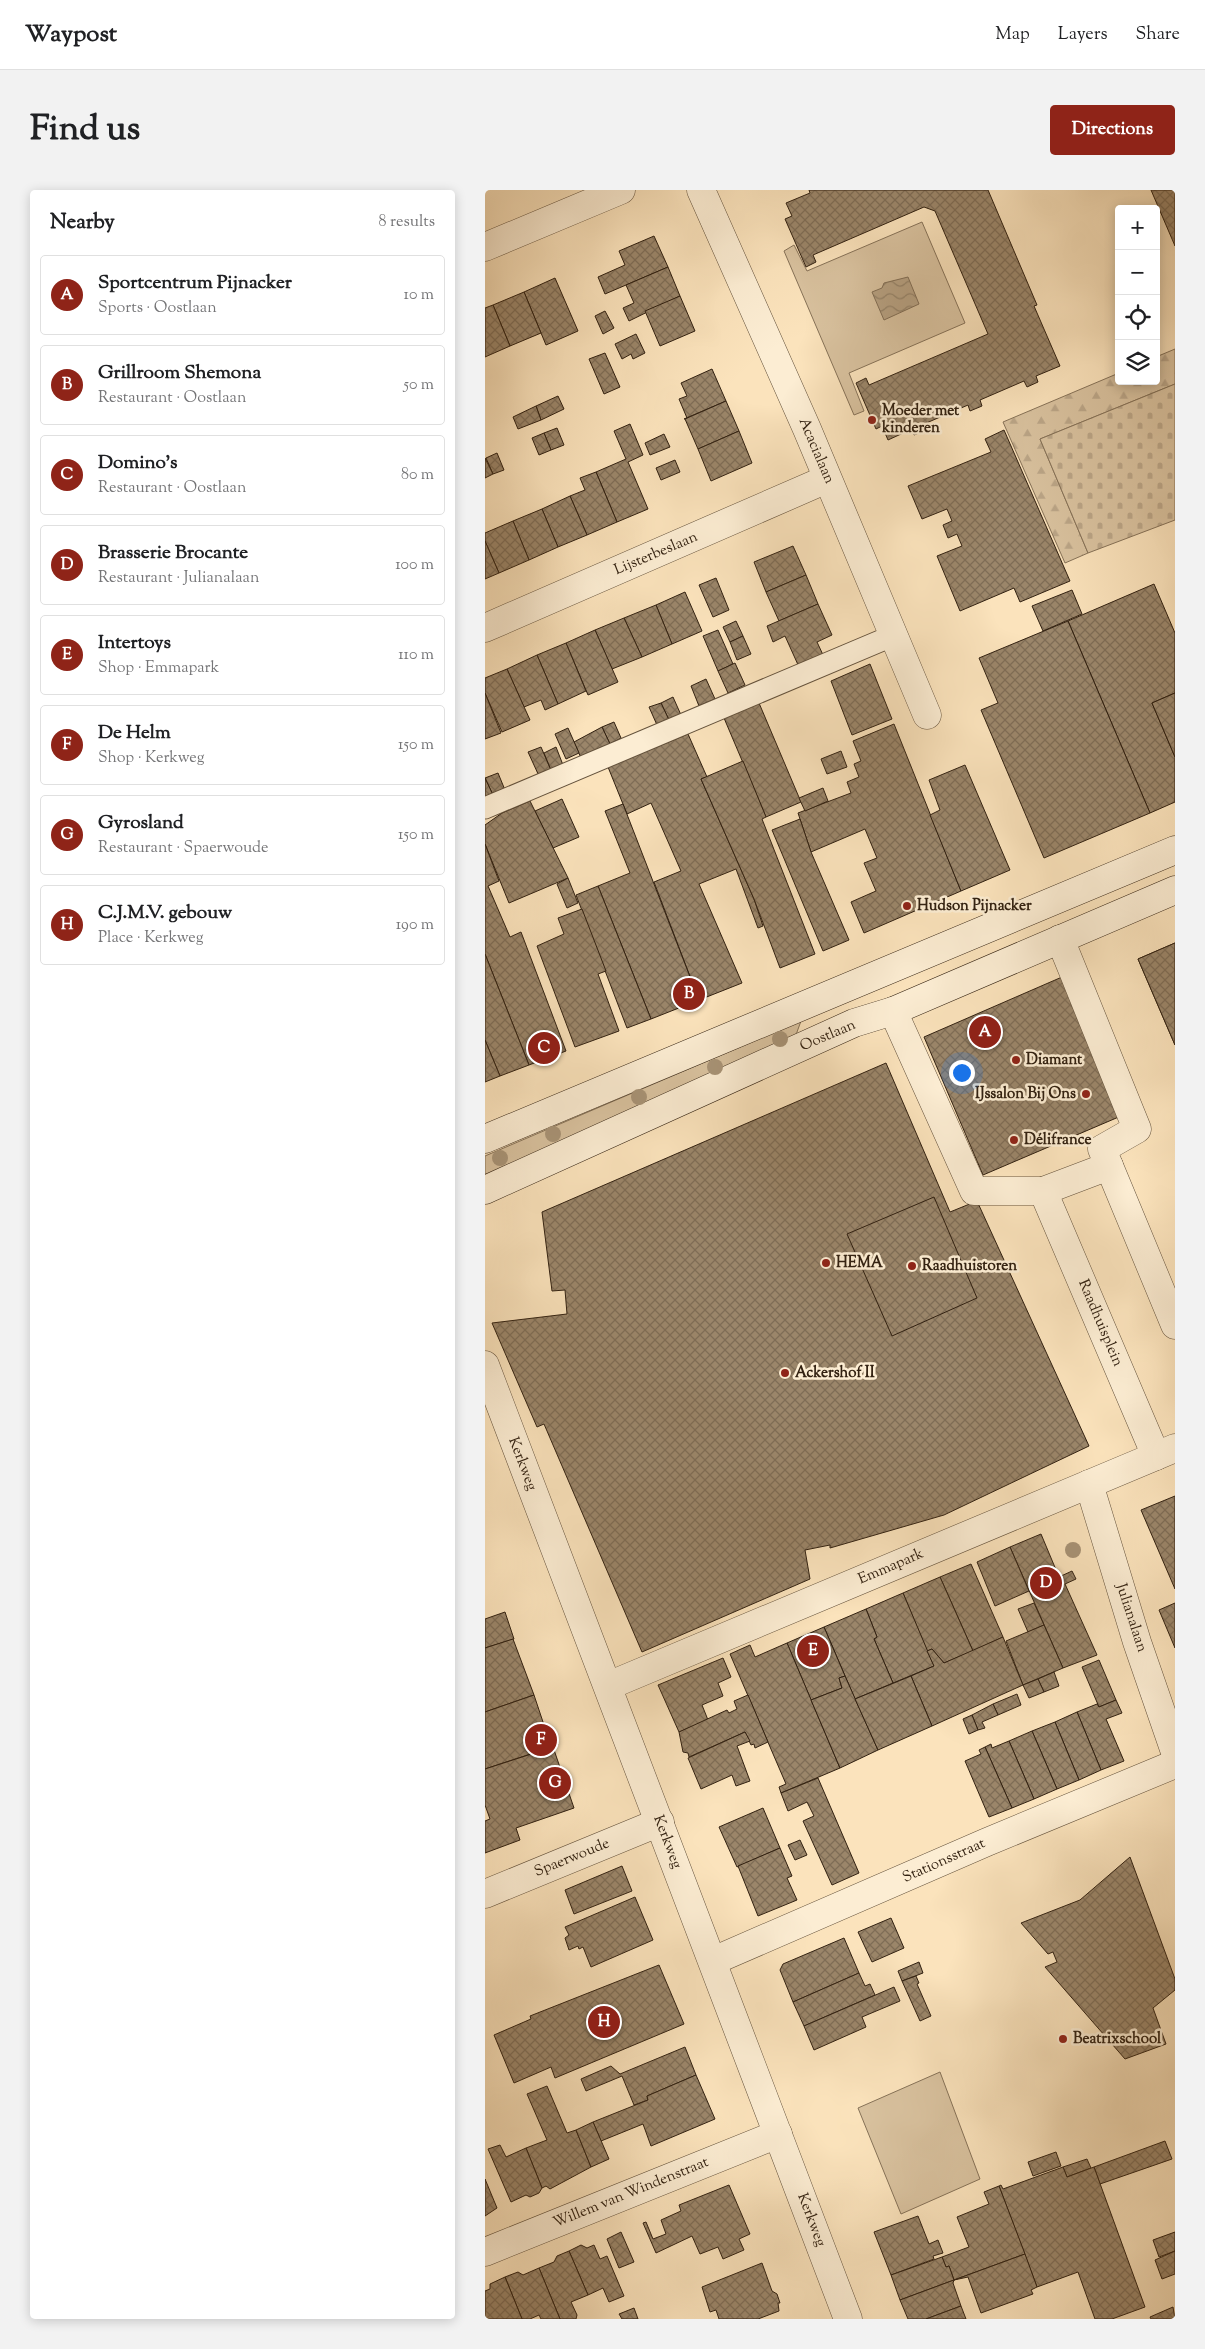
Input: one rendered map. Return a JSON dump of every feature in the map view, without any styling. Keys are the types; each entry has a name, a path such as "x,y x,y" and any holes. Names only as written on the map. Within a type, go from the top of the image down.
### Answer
{"street":[{"path":"485,247 621,190"},
{"name":"Acacialaan","path":"701,190 757,312 892,636 927,715"},
{"name":"Lijsterbeslaan","path":"485,628 827,479"},
{"path":"485,1139 1175,850"},
{"name":"Oostlaan","path":"485,1190 854,1023 893,1012 1175,890"},
{"path":"1060,939 1137,1129 1102,1149 1175,1325"},
{"path":"893,1012 974,1191 1043,1191 1109,1166"},
{"name":"Raadhuisplein","path":"1043,1191 1165,1452"},
{"name":"Kerkweg","path":"485,1365 848,2319"},
{"name":"Emmapark","path":"608,1686 1165,1452"},
{"name":"Julianalaan","path":"1089,1484 1137,1642 1175,1752"},
{"name":"Stationsstraat","path":"713,1961 987,1842 1175,1764"},
{"name":"Spaerwoude","path":"485,1894 660,1822"},
{"name":"Willem van Windenstraat","path":"485,2252 778,2134"}],"lane":[{"path":"485,808 892,636"}],"green space":[{"path":"922,222 965,323 849,373 864,411 854,415 784,251 794,245 807,271"},
{"path":"1175,349 1175,384 1040,439 1088,553 1065,563 1003,422 1115,375 1115,385 1160,385 1160,355"},
{"path":"1175,384 1175,520 1088,553 1040,439"},
{"path":"801,1021 793,1043 485,1175 485,1156"},
{"path":"940,2072 980,2179 901,2214 858,2108"}],"water":[{"path":"908,277 919,304 884,320 872,292 882,288 884,283"}],"building":[{"path":"809,190 988,190 1037,305 1034,306 1060,366 1036,376 1038,382 1027,387 1024,381 980,400 982,406 970,411 968,405 924,424 926,430 914,435 912,429 888,440 882,426 876,429 856,383 866,378 869,385 988,334 935,211 924,207 813,255 816,262 806,267 785,219 792,216 786,203 810,193"},
{"path":"1151,190 1175,190 1175,246 1160,211 1160,205 1157,205"},
{"path":"654,236 668,267 605,294 598,277 625,265 619,251"},
{"path":"668,267 680,296 629,321 623,308 634,303 626,285"},
{"path":"555,278 578,331 546,345 524,292"},
{"path":"524,292 541,333 510,346 493,305"},
{"path":"680,296 695,331 660,346 645,311"},
{"path":"493,305 510,346 485,357 485,308"},
{"path":"605,311 614,328 603,334 595,316"},
{"path":"636,334 645,353 633,359 631,354 622,359 615,344"},
{"path":"605,353 620,387 604,394 589,359"},
{"path":"712,369 726,401 687,418 679,399 687,396 681,383"},
{"path":"558,396 564,409 541,420 536,406"},
{"path":"726,401 739,431 698,449 685,419"},
{"path":"536,406 541,420 518,429 513,417"},
{"path":"630,424 643,455 628,462 648,509 617,522 596,472 626,459 614,431"},
{"path":"557,428 564,445 551,450 544,433"},
{"path":"1004,430 1070,581 1020,602 1014,588 960,611 937,556 962,546 957,534 948,538 943,525 952,521 947,509 922,519 908,486 991,452 985,439"},
{"path":"739,431 752,463 711,481 698,449"},
{"path":"544,433 551,450 539,455 532,438"},
{"path":"664,434 670,447 650,455 645,443"},
{"path":"497,453 504,470 493,474 486,458"},
{"path":"485,458 493,474 485,478"},
{"path":"675,460 680,472 661,480 656,468"},
{"path":"596,472 617,522 587,535 570,496 585,490 580,478"},
{"path":"570,496 587,535 558,547 542,509"},
{"path":"542,509 558,547 529,560 513,521"},
{"path":"513,521 529,560 499,573 485,541 485,533"},
{"path":"485,541 499,573 485,579"},
{"path":"793,546 806,575 766,592 754,562"},
{"path":"806,575 818,604 779,621 766,592"},
{"path":"716,578 729,610 713,617 699,585"},
{"path":"1154,584 1175,633 1175,693 1152,703 1175,757 1175,802 1150,813 1068,621"},
{"path":"1072,590 1082,614 1043,631 1032,606"},
{"path":"685,592 702,631 672,644 656,605"},
{"path":"818,604 832,635 817,642 824,657 799,667 785,636 773,642 767,626"},
{"path":"656,605 672,644 642,657 624,618"},
{"path":"624,618 642,657 612,669 595,630"},
{"path":"736,621 743,636 730,642 723,627"},
{"path":"1068,621 1150,813 1044,858 981,710 998,703 979,658"},
{"path":"595,630 618,682 588,695 566,643"},
{"path":"718,630 733,664 718,671 703,636"},
{"path":"743,636 751,654 737,660 730,642"},
{"path":"566,643 586,691 558,704 537,655"},
{"path":"537,655 558,704 545,710 541,700 524,707 507,669"},
{"path":"735,663 745,685 728,693 718,671"},
{"path":"870,664 892,719 852,735 831,681"},
{"path":"507,669 530,720 502,732 485,693 485,678"},
{"path":"706,679 715,699 699,706 691,686"},
{"path":"485,693 501,733 485,739"},
{"path":"1175,693 1175,757 1152,703"},
{"path":"673,697 681,715 669,720 661,703"},
{"path":"661,703 669,720 657,725 649,707"},
{"path":"759,703 801,802 766,817 724,718"},
{"path":"614,722 621,738 610,744 602,727"},
{"path":"894,724 961,891 864,933 851,902 876,891 864,863 877,858 865,829 811,852 798,813 851,793 847,782 859,777 854,764 861,761 853,741"},
{"path":"602,727 610,744 581,758 574,742"},
{"path":"568,728 579,753 566,759 555,734"},
{"path":"688,734 707,777 701,779 754,899 763,926 758,928 736,869 699,884 742,983 699,1000 654,882 681,871 651,803 627,814 608,767"},
{"path":"541,747 551,770 539,776 528,752"},
{"path":"556,747 563,765 551,770 544,753"},
{"path":"841,751 847,767 827,774 821,759"},
{"path":"743,761 766,817 762,819 815,954 780,968 754,899 701,779"},
{"path":"965,765 1010,870 961,891 930,815 940,810 929,780"},
{"path":"498,773 505,790 493,795 485,778"},
{"path":"485,778 493,795 485,798"},
{"path":"823,788 828,801 805,811 799,798"},
{"path":"562,799 579,837 553,848 535,811"},
{"path":"530,801 568,878 509,903 485,844 485,825 502,813"},
{"path":"623,804 699,1000 651,1019 598,886 630,873 605,811"},
{"path":"800,819 811,852 849,940 823,951 772,830"},
{"path":"485,844 499,881 488,886 510,937 521,932 566,1051 529,1065 485,954"},
{"path":"568,878 578,903 567,908 557,884"},
{"path":"598,886 651,1019 627,1028 576,895"},
{"path":"582,909 606,971 598,974 619,1031 575,1047 537,946 564,934 558,918"},
{"path":"1175,943 1175,1045 1138,959"},
{"path":"1175,943 1175,1045 1138,959"},
{"path":"485,954 529,1065 500,1076 485,1040"},
{"name":"Diamant","path":"1062,977 1121,1116 983,1175 924,1037"},
{"path":"485,1040 500,1076 485,1082"},
{"name":"Ackershof II","path":"886,1063 950,1212 977,1201 1089,1446 944,1515 830,1548 830,1545 805,1550 810,1579 642,1652 544,1424 537,1427 492,1323 567,1314 565,1290 552,1291 542,1212"},
{"name":"Raadhuistoren","path":"934,1197 977,1298 892,1336 847,1234"},
{"path":"1175,1496 1175,1589 1141,1510"},
{"path":"1041,1534 1059,1577 1072,1571 1076,1579 1065,1584 1097,1655 1063,1668 1010,1547"},
{"path":"1010,1547 1029,1591 995,1606 977,1562"},
{"path":"971,1564 1003,1637 973,1651 940,1577"},
{"path":"940,1577 973,1651 944,1663 932,1649 927,1651 903,1593"},
{"path":"903,1593 934,1666 893,1683 874,1639 877,1637 866,1609"},
{"path":"1034,1603 1044,1625 1028,1632 1018,1609"},
{"path":"1175,1603 1175,1648 1159,1610"},
{"path":"866,1609 877,1637 874,1639 893,1683 855,1699 824,1627"},
{"path":"505,1612 514,1639 485,1648 485,1619"},
{"path":"1044,1625 1063,1668 1023,1685 1006,1641"},
{"path":"824,1627 845,1676 839,1678 842,1688 811,1700 787,1643"},
{"path":"1003,1637 1023,1685 932,1726 911,1676 934,1666 927,1651 932,1649 944,1663"},
{"path":"513,1639 534,1695 485,1712 485,1648"},
{"path":"787,1643 840,1768 781,1793 779,1787 786,1784 730,1654 750,1645 755,1657"},
{"path":"723,1658 731,1677 718,1683 723,1696 702,1705 708,1720 679,1732 658,1685"},
{"path":"1099,1660 1116,1700 1099,1707 1082,1667"},
{"path":"1054,1672 1059,1686 1044,1692 1038,1679"},
{"path":"845,1676 878,1750 840,1768 811,1700 842,1688 839,1678"},
{"path":"911,1676 932,1726 878,1750 855,1699"},
{"path":"1038,1679 1044,1692 1029,1698 1023,1685"},
{"path":"1017,1694 1021,1705 998,1715 993,1704"},
{"path":"534,1695 543,1722 548,1731 552,1729 558,1745 485,1769 485,1712"},
{"path":"748,1695 768,1742 755,1748 754,1744 751,1745 745,1732 689,1757 688,1753 683,1752 679,1732 727,1710 729,1713 737,1709 734,1701"},
{"path":"1116,1700 1122,1713 1106,1719 1124,1761 1101,1770 1077,1712 1097,1704 1099,1707"},
{"path":"993,1704 998,1715 982,1722 985,1728 978,1730 972,1715"},
{"path":"1077,1712 1101,1770 1079,1780 1055,1722"},
{"path":"972,1715 978,1730 969,1734 963,1719"},
{"path":"1055,1722 1079,1780 1057,1789 1032,1731"},
{"path":"1032,1731 1057,1789 1034,1799 1009,1741"},
{"path":"745,1732 750,1741 737,1746 750,1781 736,1786 732,1775 701,1789 688,1758"},
{"path":"1009,1741 1034,1799 1012,1808 985,1747 991,1744 992,1748"},
{"path":"553,1747 574,1808 516,1828 520,1840 485,1853 485,1821 490,1819 485,1805 485,1769"},
{"path":"985,1747 1012,1808 989,1817 965,1761 981,1754 979,1750"},
{"path":"818,1778 859,1873 832,1885 803,1821 814,1816 807,1802 788,1811 781,1793"},
{"path":"763,1808 780,1848 737,1867 719,1827"},
{"path":"800,1840 807,1855 795,1860 788,1845"},
{"path":"780,1848 792,1876 787,1878 797,1900 758,1916 738,1866"},
{"path":"1130,1857 1175,1979 1175,1990 1153,2008 1166,2044 1125,2059 1045,1967 1057,1962 1053,1952 1048,1954 1021,1923 1080,1900"},
{"path":"622,1866 632,1891 574,1914 565,1890"},
{"path":"635,1897 653,1940 591,1967 583,1947 579,1949 578,1946 569,1950 565,1938 569,1935 565,1927"},
{"path":"891,1918 904,1948 872,1962 858,1932"},
{"path":"844,1938 859,1973 793,2002 780,1970 783,1964"},
{"path":"919,1962 923,1973 902,1981 898,1971"},
{"path":"659,1965 684,2024 555,2078 551,2067 514,2083 494,2035 531,2019 530,2016"},
{"path":"859,1973 865,1986 870,1984 875,1995 804,2026 793,2002"},
{"path":"916,1976 919,1983 917,1984 931,2016 920,2021 902,1981"},
{"path":"894,1987 900,2001 862,2017 866,2027 814,2050 804,2026"},
{"path":"685,2047 696,2075 647,2096 648,2100 634,2105 622,2076 586,2091 581,2079 611,2066 620,2074"},
{"path":"696,2075 715,2119 651,2146 643,2124 601,2141 593,2122 648,2100 647,2096"},
{"path":"547,2086 567,2133 576,2130 591,2167 550,2189 546,2186 542,2188 526,2148 547,2140 527,2094"},
{"path":"593,2122 609,2159 591,2167 576,2130"},
{"path":"1165,2141 1172,2159 1100,2184 1094,2167"},
{"path":"500,2145 506,2157 526,2148 542,2188 539,2193 530,2197 526,2195 511,2202 488,2149"},
{"path":"1056,2152 1061,2166 1033,2176 1028,2162"},
{"path":"1087,2159 1091,2168 1067,2177 1063,2167"},
{"path":"1063,2167 1067,2177 1094,2167 1145,2307 1112,2319 1095,2319 1078,2272 1037,2287 999,2186 1001,2185 1003,2189"},
{"path":"485,2179 497,2208 485,2216"},
{"path":"729,2185 750,2234 739,2239 744,2250 723,2259 718,2247 700,2254 692,2236 656,2253 643,2223 646,2222 653,2239 666,2234 661,2220 681,2211 679,2205"},
{"path":"999,2186 1025,2254 954,2280 949,2266 946,2267 942,2257 969,2247 957,2217 989,2204 984,2192"},
{"path":"918,2216 929,2244 938,2240 943,2253 933,2256 934,2259 891,2275 874,2232"},
{"path":"621,2232 634,2262 619,2268 607,2239"},
{"path":"1175,2232 1175,2251 1159,2257 1153,2240"},
{"path":"581,2245 587,2248 594,2245 600,2259 607,2256 624,2296 609,2302 603,2288 588,2295 569,2251"},
{"path":"569,2251 588,2295 571,2302 577,2315 576,2319 560,2319 539,2268 554,2262 557,2256"},
{"path":"1175,2251 1175,2274 1162,2279 1155,2260"},
{"path":"1025,2254 1037,2287 1031,2290 1033,2294 981,2313 968,2277 954,2280"},
{"path":"942,2257 946,2267 949,2266 954,2280 900,2300 891,2275"},
{"path":"762,2263 772,2291 777,2294 780,2303 778,2303 779,2311 758,2319 719,2319 716,2310 710,2312 702,2287"},
{"path":"539,2268 560,2319 541,2319 539,2315 530,2319 522,2319 505,2277 518,2272 523,2275"},
{"path":"505,2277 522,2319 485,2319 485,2291 490,2289 490,2284"},
{"path":"954,2280 953,2283 961,2306 926,2319 908,2319 900,2300"},
{"path":"961,2306 966,2319 926,2319"},
{"path":"1173,2307 1175,2319 1151,2319 1150,2317"},
{"path":"634,2308 638,2319 622,2319 619,2314"}],"place":[{"name":"Moeder met kinderen","path":"872,420"},
{"name":"Hudson Pijnacker","path":"907,906"},
{"name":"Grillroom Shemona","path":"689,994"},
{"name":"Sportcentrum Pijnacker","path":"985,1032"},
{"name":"Domino's","path":"544,1048"},
{"name":"Diamant","path":"1016,1060"},
{"name":"IJssalon Bij Ons","path":"1086,1094"},
{"name":"Délifrance","path":"1014,1140"},
{"name":"HEMA","path":"826,1263"},
{"name":"Raadhuistoren","path":"912,1266"},
{"name":"Ackershof II","path":"785,1373"},
{"name":"Brasserie Brocante","path":"1046,1583"},
{"name":"Intertoys","path":"813,1651"},
{"name":"De Helm","path":"541,1740"},
{"name":"Gyrosland","path":"555,1783"},
{"name":"C.J.M.V. gebouw","path":"604,2022"},
{"name":"Beatrixschool","path":"1063,2039"}]}
